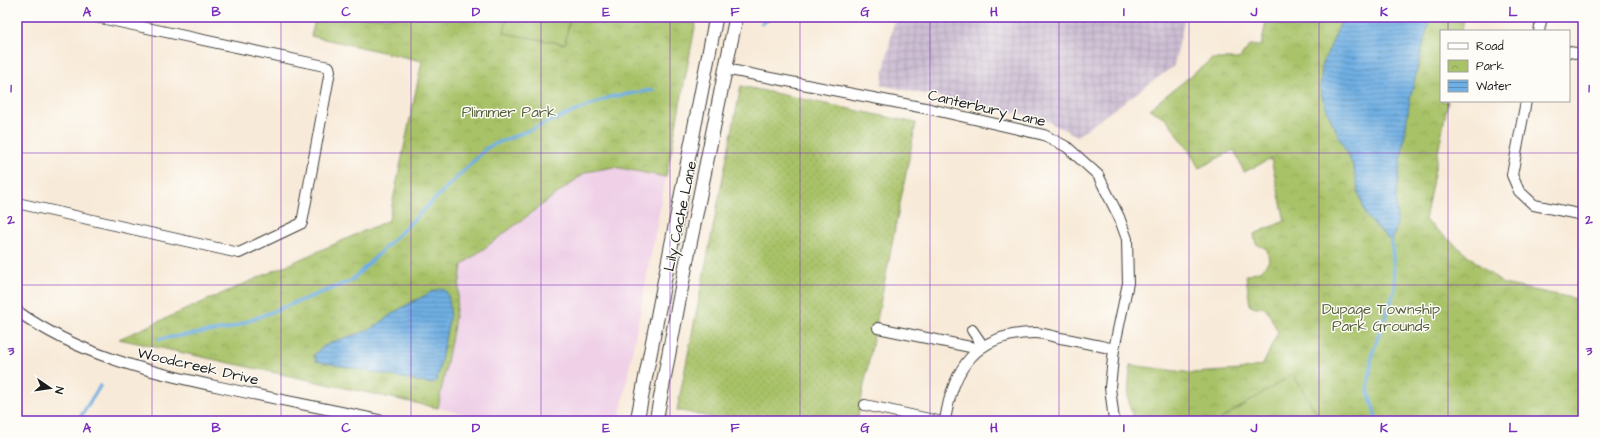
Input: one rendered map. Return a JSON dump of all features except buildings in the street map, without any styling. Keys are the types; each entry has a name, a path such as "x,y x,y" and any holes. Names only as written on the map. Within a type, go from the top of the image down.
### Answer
{"street":[{"path":"17,203 239,253 302,223 330,71 329,67 96,17"},
{"name":"Lily Cache Lane","path":"638,421 716,17"},
{"name":"Lily Cache Lane","path":"656,421 736,17"},
{"path":"1539,30 1542,17"},
{"path":"1570,52 1583,54"},
{"path":"706,66 726,69"},
{"name":"Canterbury Lane","path":"726,69 930,109 1044,135 1067,147 1098,175 1119,216 1127,239 1128,283 1114,349 1110,387 1114,421"},
{"path":"1526,102 1512,175 1519,191 1534,205 1583,215"},
{"name":"Woodcreek Drive","path":"17,310 38,326 73,344 122,363 174,378 383,421"},
{"path":"878,328 982,347"},
{"path":"972,330 982,347"},
{"path":"945,421 948,403 955,382 965,363 982,347 1003,336 1036,333 1114,349"},
{"path":"865,405 938,421"}],"shaded area":[{"path":"895,17 1185,17 1174,66 1077,136 1041,118 881,85"},
{"path":"614,167 666,177 619,421 494,421 438,408 453,331 462,265 586,172"}],"green space":[{"name":"Plimmer Park","path":"316,17 697,17 666,177 614,167 586,172 462,265 453,331 438,408 119,339 389,220 422,61 311,36"},
{"path":"507,17 570,17 565,44 504,33"},
{"name":"Dupage Township Park Grounds","path":"1267,17 1464,17 1462,30 1440,30 1440,102 1448,102 1425,220 1503,284 1583,300 1583,421 1134,421 1128,398 1130,365 1192,373 1240,370 1263,365 1278,332 1266,308 1250,306 1246,275 1262,270 1269,261 1267,249 1256,244 1254,234 1285,221 1271,159 1244,172 1234,150 1199,168 1188,149 1166,118 1149,109 1212,59 1239,59 1250,45 1261,46"},
{"path":"741,86 916,123 857,421 727,421 677,410"},
{"path":"1293,374 1321,421 1218,421"}],"water":[{"path":"1344,17 1430,17 1410,99 1396,196 1397,223 1392,243 1366,216 1359,194 1353,166 1331,120 1320,91 1322,66"},
{"path":"440,289 445,290 448,296 450,315 438,376 436,381 432,384 316,361 314,355 320,349 334,342 372,328 403,307 433,291"}],"waterway":[{"path":"762,23 773,17"},
{"path":"159,339 228,329 351,281 488,147 610,97 653,90"},
{"path":"1377,421 1368,390 1372,354 1395,289 1392,243"},
{"path":"78,421 100,386"}]}
